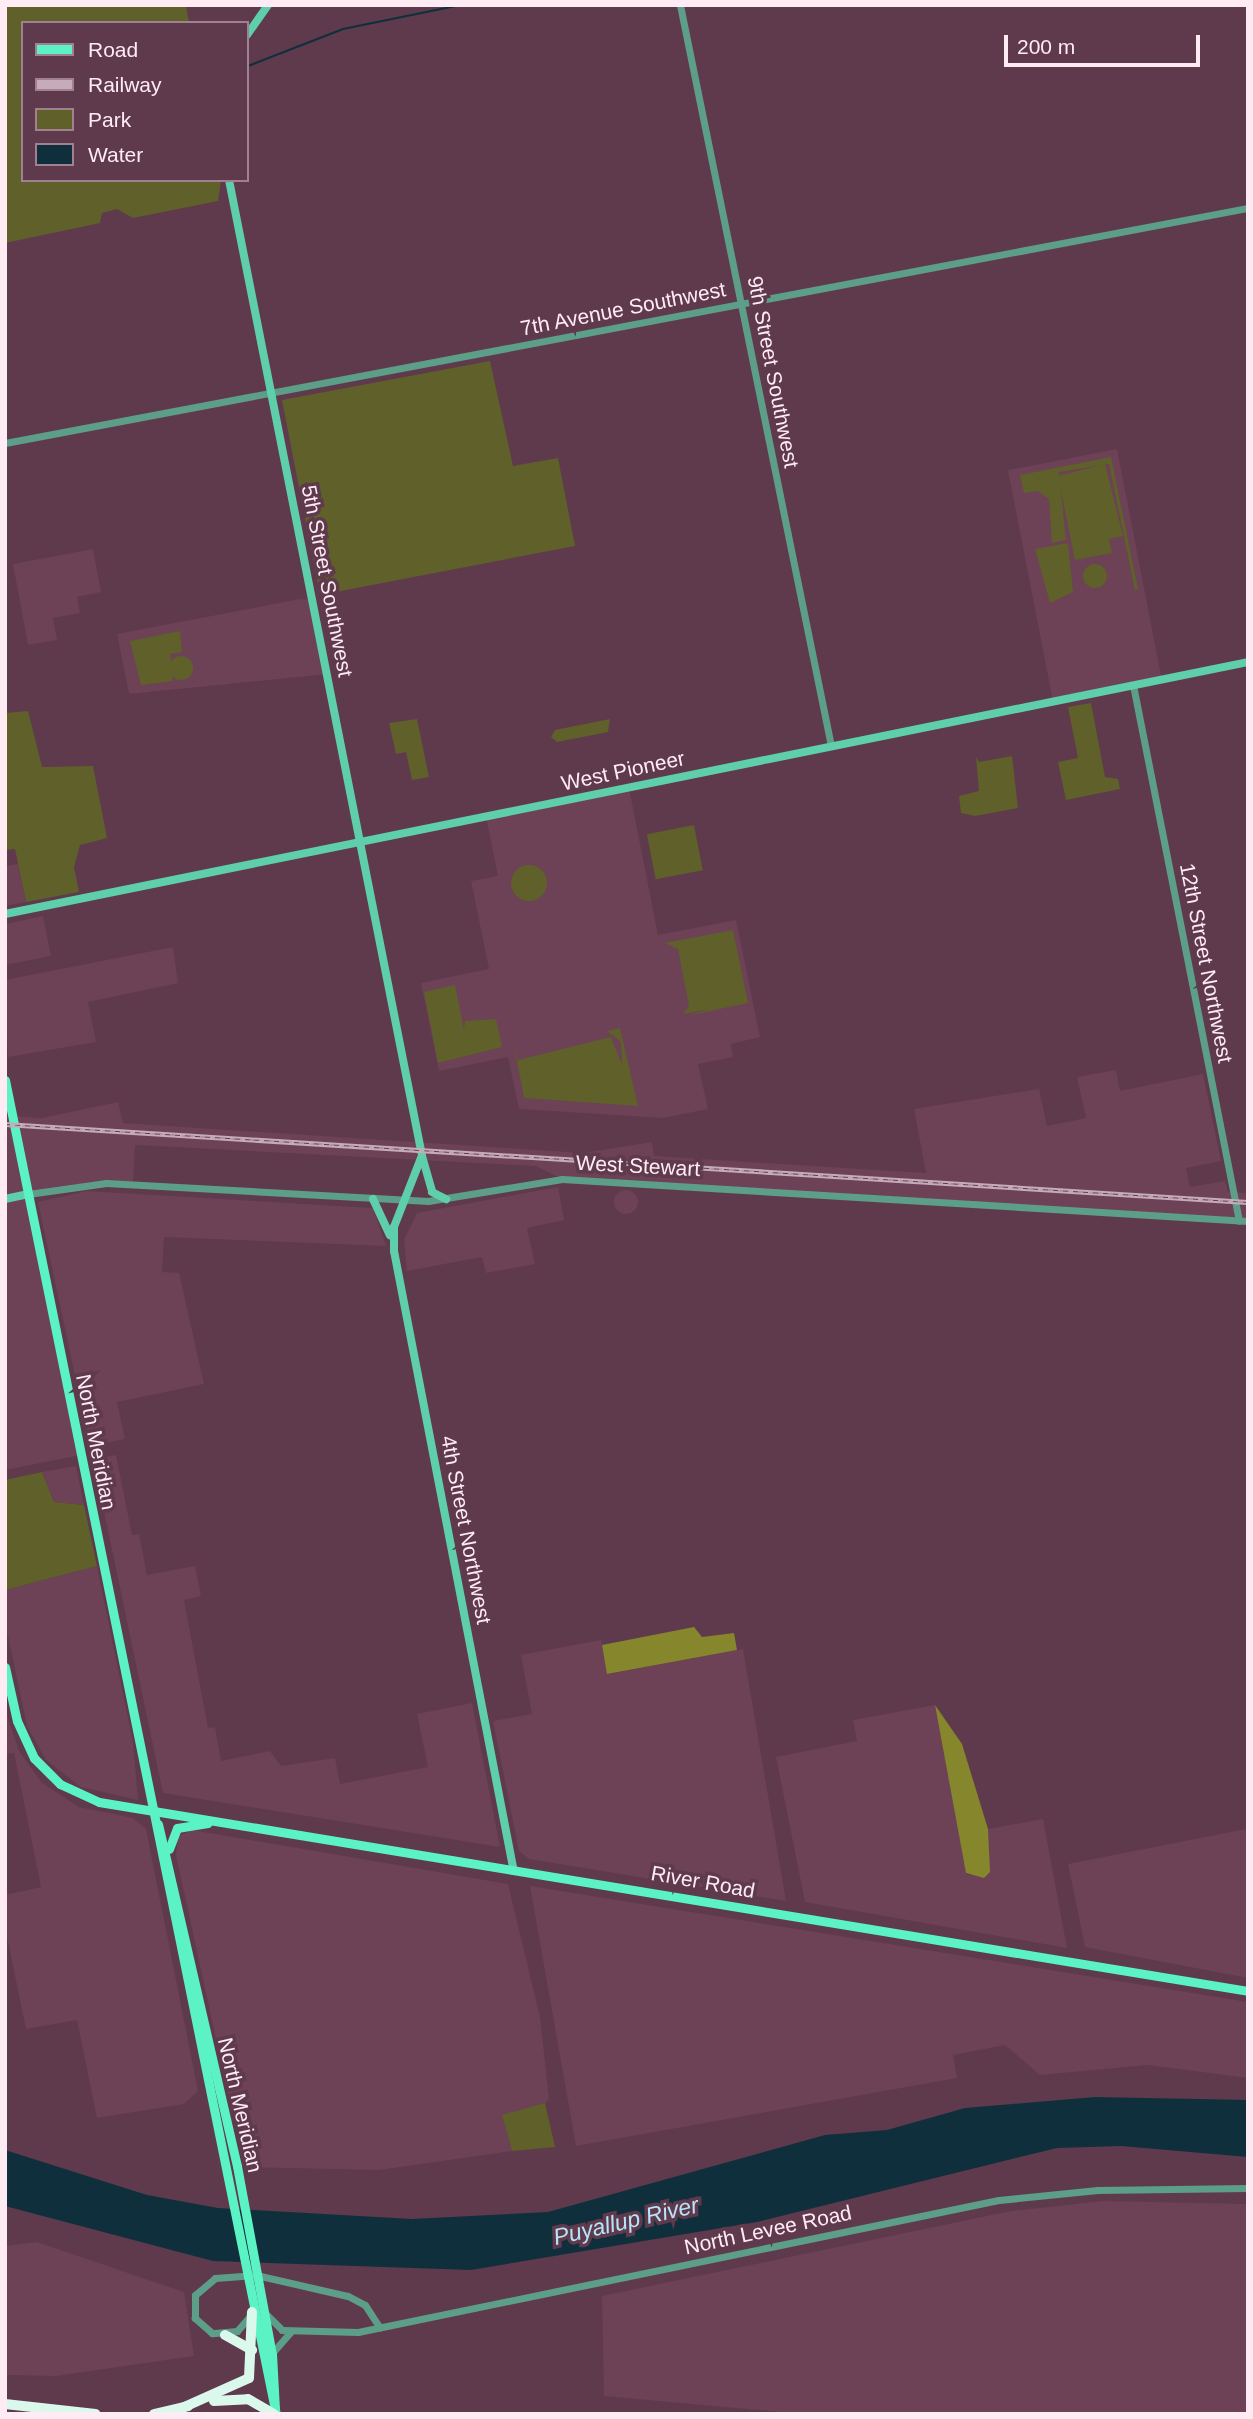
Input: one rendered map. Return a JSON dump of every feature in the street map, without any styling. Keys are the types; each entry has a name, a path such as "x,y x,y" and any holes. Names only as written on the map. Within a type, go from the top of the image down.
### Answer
{"highway":[{"path":"182,2408 242,2384 252,2373 252,2309"},
{"path":"225,2335 242,2340 253,2353"},
{"path":"153,2414 248,2399 275,2413"},
{"path":"5,2404 95,2414"}],"main road":[{"path":"248,34 268,5"},
{"name":"5th Street Southwest","path":"229,182 422,1156 432,1193 446,1199"},
{"name":"West Pioneer","path":"5,915 1248,662"},
{"name":"North Meridian","path":"5,1080 275,2413"},
{"name":"4th Street Northwest","path":"422,1156 394,1227 394,1251 513,1867"},
{"path":"5,1199 28,1195"},
{"path":"373,1199 383,1208 394,1251"},
{"name":"River Road","path":"5,1667 20,1731 34,1758 67,1788 114,1805 513,1867 1248,1991"},
{"path":"114,1805 144,1801 146,1779"},
{"name":"North Meridian","path":"152,1810 170,1868 232,2143 272,2354 275,2413"},
{"path":"170,1868 173,1831 230,1822"}],"street":[{"name":"9th Street Southwest","path":"681,5 831,746"},
{"name":"7th Avenue Southwest","path":"5,443 1248,208"},
{"name":"12th Street Northwest","path":"1133,685 1243,1221"},
{"name":"West Stewart","path":"28,1195 106,1183 373,1199 446,1199 562,1179 1243,1221"},
{"name":"North Levee Road","path":"299,2330 380,2328 999,2200 1097,2190 1248,2188"},
{"path":"252,2309 241,2328 225,2335 200,2325 193,2304 203,2284 230,2275 348,2296 365,2305 380,2328"},
{"path":"264,2307 276,2327 299,2330"},
{"path":"272,2354 281,2336 299,2330"}],"shaded area":[{"path":"1117,449 1162,680 1053,701 1008,470"},
{"path":"93,549 101,592 77,597 80,613 53,618 57,640 28,645 13,564"},
{"path":"300,599 313,600 328,674 129,694 117,634"},
{"path":"629,788 658,935 736,920 760,1037 731,1044 733,1057 698,1064 708,1109 663,1118 519,1109 508,1057 439,1071 421,983 489,969 471,881 498,876 486,817"},
{"path":"18,864 26,902 5,906 5,866"},
{"path":"43,916 51,956 5,965 5,924"},
{"path":"173,947 178,983 88,1002 96,1042 8,1057 5,980"},
{"path":"1116,1070 1120,1091 1203,1074 1221,1161 1186,1168 1190,1187 1225,1181 1228,1192 1248,1193 1248,1221 562,1179 536,1166 135,1145 133,1184 28,1195 81,1455 5,1470 5,1116 42,1118 118,1102 123,1123 583,1153 652,1142 654,1156 926,1173 914,1109 1039,1089 1047,1126 1086,1118 1077,1077"},
{"path":"558,1187 564,1220 527,1228 535,1264 486,1273 482,1257 407,1271 404,1240 417,1213"},
{"path":"626,1190 637,1197 638,1202 631,1213 626,1214 615,1207 614,1202 621,1191"},
{"path":"87,1191 373,1208 386,1246 164,1237 162,1272 179,1273 204,1384 117,1402 125,1439 90,1446 38,1202"},
{"path":"116,1455 132,1535 139,1534 147,1575 195,1566 201,1596 184,1600 208,1728 215,1727 221,1761 270,1751 281,1766 335,1758 340,1784 428,1767 417,1714 472,1703 500,1847 163,1793 93,1459"},
{"path":"76,1466 84,1505 54,1502 42,1472"},
{"path":"97,1566 133,1742 138,1800 81,1787 46,1760 27,1726 5,1622 5,1590"},
{"path":"694,1627 702,1637 734,1633 737,1650 607,1674 602,1645"},
{"path":"601,1640 608,1674 743,1649 786,1901 529,1859 519,1851 493,1721 532,1714 521,1655"},
{"path":"935,1705 967,1875 989,1874 988,1829 1043,1819 1067,1948 805,1902 776,1757 857,1741 853,1720"},
{"path":"935,1705 962,1744 988,1829 990,1872 984,1878 966,1873"},
{"path":"5,1709 19,1751 42,1783 79,1807 133,1818 146,1829 198,2091 184,2104 97,2118 77,2020 26,2029 5,1927 5,1895 41,1887 14,1753 5,1754"},
{"path":"1246,1829 1248,1978 1085,1947 1068,1864"},
{"path":"192,1830 508,1884 540,2017 549,2099 542,2107 502,2115 512,2151 379,2170 244,2167 176,1855 178,1836"},
{"path":"530,1886 1248,2002 1248,2078 1148,2065 1040,2075 1005,2045 953,2055 957,2078 576,2146"},
{"path":"1104,2201 1248,2204 1248,2414 802,2414 604,2396 602,2296 1011,2211"},
{"path":"37,2242 184,2292 194,2356 56,2376 5,2375 5,2246"}],"green space":[{"path":"5,5 186,5 189,21 21,21 21,182 221,182 218,201 133,218 117,209 102,213 100,223 5,243"},
{"path":"490,361 513,466 558,458 575,546 320,595 282,400"},
{"path":"1111,457 1138,589 1135,590 1109,464 1059,472 1066,540 1052,543 1049,499 1038,491 1024,493 1020,475"},
{"path":"1105,464 1123,536 1109,539 1112,553 1075,560 1058,476"},
{"path":"1068,543 1073,592 1050,603 1035,549"},
{"path":"1095,564 1103,568 1107,576 1103,584 1095,588 1087,584 1083,576 1087,568"},
{"path":"180,631 182,652 170,654 173,681 141,685 130,641"},
{"path":"181,656 189,660 193,668 189,676 181,680 173,676 169,668 173,660"},
{"path":"1091,703 1105,777 1118,779 1120,789 1066,800 1058,762 1078,758 1068,707"},
{"path":"28,711 42,767 93,766 107,838 80,845 74,867 79,892 26,902 15,849 5,850 5,713"},
{"path":"417,719 429,777 412,780 406,752 396,754 389,723"},
{"path":"610,719 608,732 557,742 551,737 555,730"},
{"path":"1012,756 1018,808 975,816 961,813 959,796 979,791 976,757 979,762"},
{"path":"694,825 703,870 656,879 647,834"},
{"path":"529,865 542,870 547,883 542,896 529,901 516,896 511,883 516,870"},
{"path":"733,930 748,1003 686,1016 709,1009 683,1014 689,1006 678,949 665,943"},
{"path":"455,985 464,1030 465,1021 496,1019 502,1047 438,1063 424,992"},
{"path":"620,1028 638,1106 524,1098 514,1045 518,1060 611,1037 622,1065 621,1042 607,1031"},
{"path":"42,1472 54,1502 84,1505 97,1566 5,1590 5,1480"},
{"path":"545,2103 555,2147 512,2151 502,2115"}],"water":[{"name":"Puyallup River","path":"1095,2097 1248,2100 1248,2157 1121,2146 1057,2148 757,2222 471,2270 213,2261 5,2206 5,2150 147,2195 218,2208 412,2219 548,2212 825,2135 887,2130 965,2108"}],"waterway":[{"path":"248,66 343,29 461,5"}],"railway":[{"path":"5,1124 1248,1202"}]}
